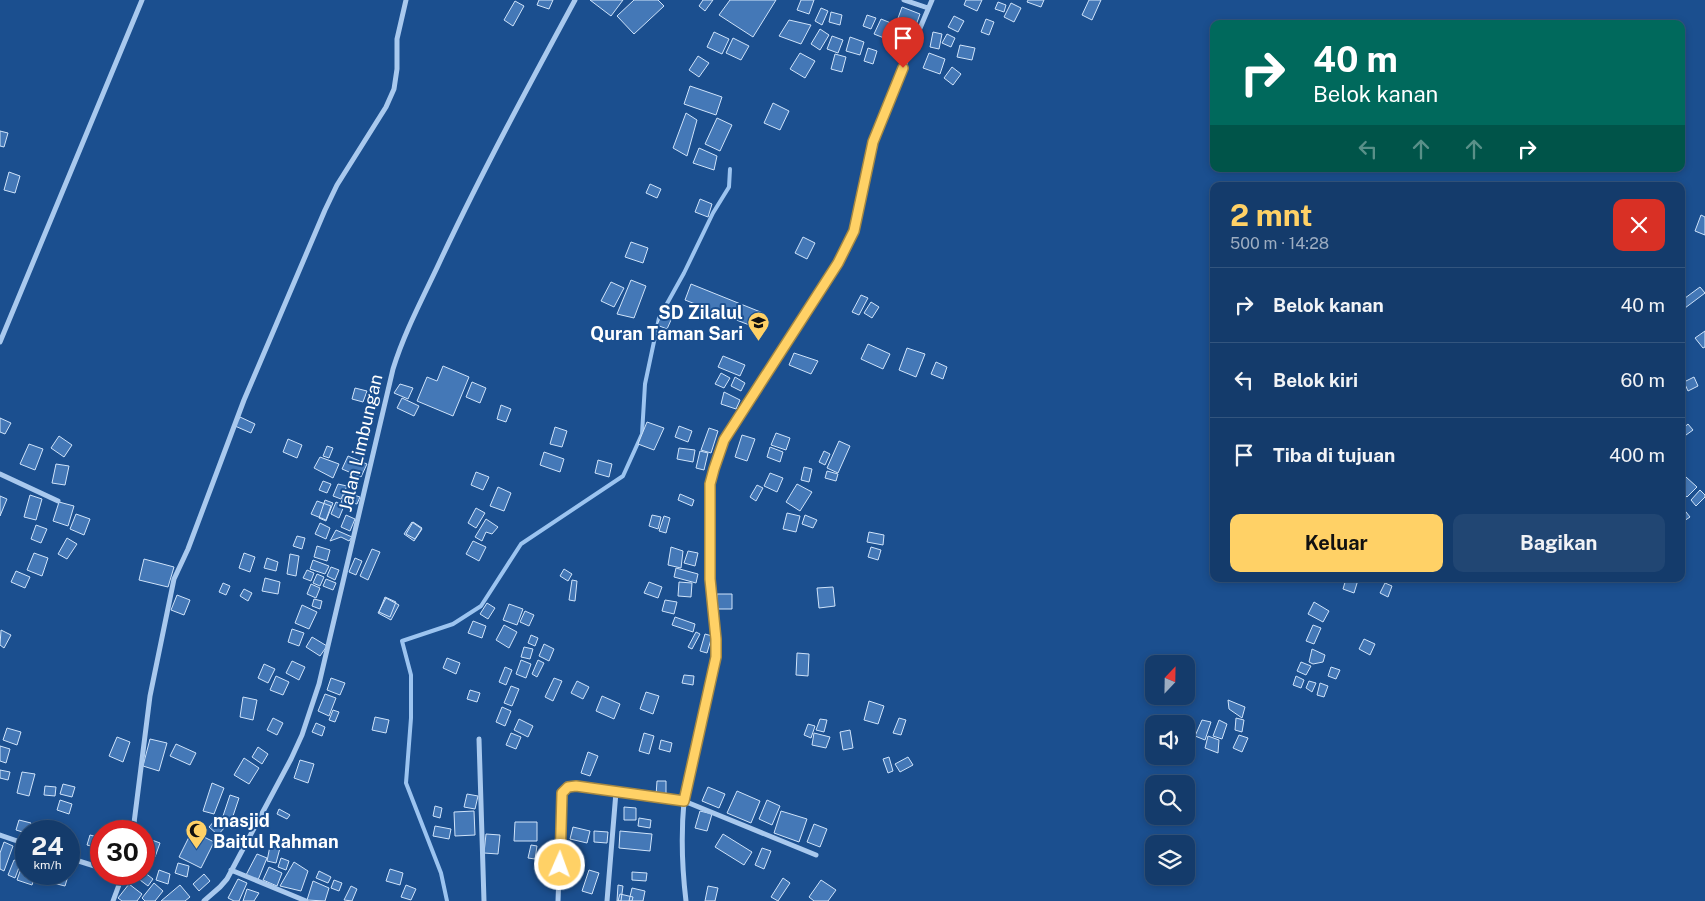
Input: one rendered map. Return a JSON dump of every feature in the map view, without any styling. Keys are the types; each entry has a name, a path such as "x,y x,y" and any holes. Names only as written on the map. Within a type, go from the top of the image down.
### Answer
{"street":[{"path":"0,342 142,0"},
{"path":"134,820 150,696 174,579 188,549 244,400 325,210 341,179 386,108 394,89 397,69 397,38 406,0"},
{"name":"Jalan Limbungan","path":"204,901 220,888 231,870 291,760 311,710 324,667 377,436 400,347 453,234 575,0"},
{"path":"904,0 928,8"},
{"path":"686,901 683,874 682,824 684,801 716,657 710,579 710,484 714,469 724,440 847,247 854,231 873,142 932,0"},
{"path":"0,474 58,501"},
{"path":"479,739 484,901"},
{"path":"558,901 564,790 568,787 576,786 684,801 816,855"},
{"path":"608,901 616,792"},
{"path":"0,835 15,840"},
{"path":"231,870 306,901"},
{"path":"113,901 118,885"}],"building":[{"path":"539,0 553,0 549,9 537,5"},
{"path":"590,0 623,0 611,16"},
{"path":"634,0 658,0 664,6 634,34 617,16"},
{"path":"703,0 713,0 705,11 699,6"},
{"path":"730,0 776,0 753,37 719,15"},
{"path":"801,0 814,0 809,14 797,10"},
{"path":"966,0 982,0 977,11 964,5"},
{"path":"1028,0 1044,0 1041,7 1027,2"},
{"path":"1089,0 1101,0 1092,20 1082,15"},
{"path":"515,1 524,6 513,26 504,20"},
{"path":"998,2 1006,5 1004,12 995,9"},
{"path":"1011,3 1021,8 1014,22 1004,17"},
{"path":"902,7 920,14 915,28 897,21"},
{"path":"821,8 828,11 822,25 815,21"},
{"path":"831,12 842,15 840,25 829,22"},
{"path":"867,15 876,18 871,29 863,26"},
{"path":"954,16 964,21 958,32 948,27"},
{"path":"881,19 891,23 884,38 874,34"},
{"path":"986,19 994,22 989,35 981,32"},
{"path":"789,20 811,25 801,44 779,36"},
{"path":"820,29 829,35 820,50 811,44"},
{"path":"714,32 729,39 722,54 707,47"},
{"path":"933,32 942,34 939,49 930,47"},
{"path":"947,34 955,38 951,47 942,43"},
{"path":"832,36 843,40 838,53 827,49"},
{"path":"850,37 864,42 860,55 846,51"},
{"path":"733,38 749,46 741,60 726,53"},
{"path":"960,45 975,48 972,60 957,57"},
{"path":"868,48 877,51 873,64 864,61"},
{"path":"800,53 815,61 805,78 790,69"},
{"path":"929,53 945,59 940,74 923,68"},
{"path":"835,54 846,57 842,72 831,69"},
{"path":"698,56 709,63 699,77 689,70"},
{"path":"952,67 961,74 953,85 944,78"},
{"path":"690,86 722,97 716,115 684,104"},
{"path":"773,103 789,111 780,130 764,123"},
{"path":"686,113 697,120 687,156 673,148"},
{"path":"717,118 732,125 720,151 705,144"},
{"path":"0,131 8,133 4,147 0,146"},
{"path":"699,148 717,156 714,170 693,163"},
{"path":"9,172 20,176 15,193 4,190"},
{"path":"650,184 661,189 657,198 646,193"},
{"path":"700,199 712,204 708,217 695,212"},
{"path":"1701,215 1705,217 1705,235 1695,231"},
{"path":"803,237 815,243 807,259 795,253"},
{"path":"631,242 648,248 643,263 625,257"},
{"path":"631,280 646,286 634,318 617,314"},
{"path":"611,282 624,288 614,307 601,301"},
{"path":"691,284 763,313 757,328 685,300"},
{"path":"1700,287 1705,293 1685,308 1685,298"},
{"path":"861,295 868,298 859,315 852,312"},
{"path":"871,302 879,307 872,318 864,313"},
{"path":"665,307 675,311 667,329 657,325"},
{"path":"1705,331 1705,347 1703,348 1695,338"},
{"path":"868,344 890,354 883,369 861,359"},
{"path":"907,348 925,354 916,377 899,370"},
{"path":"794,353 818,361 811,374 789,365"},
{"path":"723,356 745,365 740,376 718,367"},
{"path":"936,362 947,367 943,379 931,374"},
{"path":"443,366 469,377 453,416 417,401 427,377 437,381"},
{"path":"721,373 730,378 724,388 715,384"},
{"path":"735,377 745,383 741,391 731,386"},
{"path":"1694,377 1698,386 1688,391 1685,382"},
{"path":"472,382 486,388 480,403 466,397"},
{"path":"400,384 413,388 408,399 394,393"},
{"path":"355,388 367,391 363,402 352,399"},
{"path":"724,392 740,400 736,409 721,404"},
{"path":"402,398 419,406 414,416 397,408"},
{"path":"501,405 511,409 506,422 497,419"},
{"path":"240,417 255,424 251,433 235,426"},
{"path":"0,418 11,423 5,434 0,432"},
{"path":"647,422 664,428 654,450 638,444"},
{"path":"1688,424 1693,430 1686,435 1685,427"},
{"path":"679,426 692,431 688,442 675,437"},
{"path":"555,427 567,431 562,447 550,444"},
{"path":"709,428 718,431 711,453 701,450"},
{"path":"776,433 790,438 786,450 771,445"},
{"path":"742,435 755,439 747,461 735,457"},
{"path":"59,436 72,445 64,457 51,448"},
{"path":"288,439 302,445 297,458 283,452"},
{"path":"839,441 850,446 838,473 827,468"},
{"path":"29,444 43,449 35,470 20,464"},
{"path":"327,446 333,448 329,458 323,456"},
{"path":"770,447 783,452 780,462 767,457"},
{"path":"679,448 695,450 693,462 677,459"},
{"path":"700,451 708,453 704,470 696,468"},
{"path":"824,451 830,454 825,465 819,462"},
{"path":"544,452 564,459 560,472 540,465"},
{"path":"348,456 367,464 361,477 342,469"},
{"path":"320,457 339,464 333,478 314,468"},
{"path":"598,460 612,464 609,477 595,473"},
{"path":"56,464 69,466 65,485 52,483"},
{"path":"804,467 812,469 809,482 801,480"},
{"path":"827,471 838,474 836,481 825,478"},
{"path":"476,472 489,477 483,490 471,485"},
{"path":"770,473 783,478 777,492 764,486"},
{"path":"1685,478 1697,487 1687,497 1685,495"},
{"path":"323,481 331,484 327,493 319,490"},
{"path":"338,484 347,486 341,499 333,496"},
{"path":"797,484 812,492 800,511 786,502"},
{"path":"757,485 763,488 756,501 750,497"},
{"path":"498,487 511,493 504,511 490,506"},
{"path":"1700,490 1705,497 1696,506 1691,500"},
{"path":"345,492 360,497 357,504 349,502 347,506 341,503"},
{"path":"680,494 694,500 692,506 678,500"},
{"path":"30,495 42,499 36,520 24,517"},
{"path":"0,496 7,499 0,516"},
{"path":"325,500 333,503 326,521 319,518"},
{"path":"317,501 331,506 326,520 311,514"},
{"path":"59,502 74,506 68,526 53,521"},
{"path":"336,502 344,506 339,518 331,514"},
{"path":"476,508 485,513 476,528 468,523"},
{"path":"1685,511 1690,517 1685,520"},
{"path":"787,513 800,516 796,532 783,529"},
{"path":"76,514 90,519 84,535 70,529"},
{"path":"346,515 355,519 350,531 341,527"},
{"path":"652,515 661,517 658,529 649,526"},
{"path":"805,515 817,520 813,528 802,524"},
{"path":"664,516 670,518 666,533 659,531"},
{"path":"486,519 498,527 492,534 486,532 482,541 475,537"},
{"path":"412,522 422,529 414,541 404,534"},
{"path":"413,522 422,528 415,539 406,534"},
{"path":"320,523 330,528 326,539 315,534"},
{"path":"36,525 47,529 41,543 31,539"},
{"path":"336,530 352,537 349,541 341,537 330,541"},
{"path":"869,532 884,535 883,545 867,542"},
{"path":"297,536 305,538 302,549 293,546"},
{"path":"67,538 77,544 67,559 58,554"},
{"path":"473,541 486,547 479,561 466,554"},
{"path":"317,546 330,550 327,561 314,557"},
{"path":"671,547 683,551 681,568 668,565"},
{"path":"871,547 881,550 878,560 868,557"},
{"path":"372,549 380,552 368,580 360,576"},
{"path":"688,551 698,553 695,566 684,563"},
{"path":"34,553 48,558 42,576 27,570"},
{"path":"244,553 255,557 250,572 239,568"},
{"path":"290,554 299,556 296,576 287,574"},
{"path":"267,558 278,562 276,571 264,568"},
{"path":"355,558 362,561 356,575 349,572"},
{"path":"144,559 174,567 168,587 139,580"},
{"path":"313,560 329,566 325,574 310,569"},
{"path":"331,567 339,570 335,580 327,576"},
{"path":"676,568 698,574 696,583 674,577"},
{"path":"564,569 572,574 568,581 560,576"},
{"path":"307,570 314,573 311,581 303,578"},
{"path":"16,571 30,577 25,588 11,582"},
{"path":"317,574 324,577 320,586 313,583"},
{"path":"265,578 280,582 278,594 262,591"},
{"path":"326,579 336,583 333,590 323,586"},
{"path":"572,580 577,581 575,601 569,600"},
{"path":"649,582 662,587 658,598 644,593"},
{"path":"679,582 692,583 691,597 678,596"},
{"path":"1345,582 1357,582 1354,593 1343,589"},
{"path":"223,583 230,586 226,595 219,592"},
{"path":"1385,583 1392,586 1388,597 1380,593"},
{"path":"311,584 320,588 316,598 307,594"},
{"path":"833,587 835,606 819,608 817,588"},
{"path":"244,589 252,593 248,601 240,596"},
{"path":"717,594 732,594 732,609 717,609"},
{"path":"177,595 190,600 184,615 171,610"},
{"path":"385,597 396,602 390,617 379,612"},
{"path":"386,598 399,605 391,620 378,613"},
{"path":"314,599 322,601 320,609 312,606"},
{"path":"665,600 677,602 674,614 662,611"},
{"path":"1314,602 1329,611 1323,622 1308,614"},
{"path":"487,603 495,608 488,619 480,614"},
{"path":"509,604 523,609 517,625 503,620"},
{"path":"302,605 317,612 309,629 295,623"},
{"path":"525,611 534,615 529,626 520,622"},
{"path":"675,617 695,624 693,632 672,625"},
{"path":"473,621 486,626 482,638 468,633"},
{"path":"504,625 517,632 509,648 496,640"},
{"path":"1313,625 1321,628 1314,644 1306,641"},
{"path":"292,629 304,633 299,646 288,642"},
{"path":"1,630 11,635 4,648 0,645"},
{"path":"696,632 700,634 692,649 688,647"},
{"path":"705,634 712,636 707,653 700,651"},
{"path":"531,635 538,638 535,646 528,643"},
{"path":"312,637 327,646 320,656 306,647"},
{"path":"1364,639 1375,644 1370,655 1359,649"},
{"path":"544,644 554,649 549,661 539,656"},
{"path":"524,647 533,649 530,659 521,657"},
{"path":"1312,649 1325,655 1323,662 1313,664 1309,662"},
{"path":"797,653 809,654 808,676 796,675"},
{"path":"447,658 460,663 456,674 443,668"},
{"path":"521,660 531,664 526,678 516,674"},
{"path":"538,660 544,663 537,677 532,674"},
{"path":"292,661 305,667 299,680 286,673"},
{"path":"1301,662 1311,666 1306,675 1297,671"},
{"path":"264,664 275,669 268,683 258,678"},
{"path":"505,667 512,670 506,685 499,682"},
{"path":"1331,667 1340,670 1336,679 1328,676"},
{"path":"684,675 694,676 693,685 682,683"},
{"path":"276,676 289,682 283,695 270,690"},
{"path":"1296,676 1304,680 1301,688 1293,685"},
{"path":"331,678 345,683 340,695 327,690"},
{"path":"554,678 562,681 553,701 545,697"},
{"path":"577,681 589,687 583,699 571,693"},
{"path":"1309,681 1316,683 1312,692 1306,688"},
{"path":"1320,683 1328,686 1324,697 1317,695"},
{"path":"511,686 519,689 512,706 504,703"},
{"path":"470,690 480,693 477,702 467,699"},
{"path":"646,692 659,696 653,714 640,709"},
{"path":"325,694 336,698 329,716 318,711"},
{"path":"602,696 620,704 614,719 596,711"},
{"path":"243,697 257,700 253,720 240,717"},
{"path":"1228,700 1245,707 1242,718 1229,709"},
{"path":"869,701 884,706 878,724 864,720"},
{"path":"502,707 511,711 505,726 496,722"},
{"path":"333,710 339,712 335,722 329,720"},
{"path":"375,717 389,720 386,733 372,730"},
{"path":"273,718 283,723 277,735 267,730"},
{"path":"899,718 906,720 901,735 893,733"},
{"path":"1236,718 1244,720 1242,732 1235,730"},
{"path":"519,719 533,726 528,737 514,730"},
{"path":"820,719 827,720 824,732 816,730"},
{"path":"1202,720 1211,722 1205,740 1195,736"},
{"path":"1219,720 1227,724 1222,739 1213,736"},
{"path":"316,723 325,727 322,736 312,732"},
{"path":"808,724 815,726 811,738 804,735"},
{"path":"7,728 21,732 17,745 3,740"},
{"path":"850,730 853,748 843,750 840,732"},
{"path":"511,733 521,737 516,749 506,745"},
{"path":"644,733 654,736 649,754 639,751"},
{"path":"814,733 830,737 826,748 812,745"},
{"path":"1239,735 1248,738 1242,752 1233,748"},
{"path":"1208,736 1219,740 1218,753 1205,748"},
{"path":"117,737 130,742 123,762 109,756"},
{"path":"150,739 167,743 159,771 143,766"},
{"path":"661,740 672,743 670,752 659,749"},
{"path":"176,744 196,753 190,765 170,756"},
{"path":"0,746 10,749 6,763 0,761"},
{"path":"258,747 268,754 262,764 252,757"},
{"path":"588,752 598,756 590,776 581,773"},
{"path":"889,757 893,771 888,773 883,759"},
{"path":"908,757 913,765 900,772 895,764"},
{"path":"244,758 259,768 249,784 234,775"},
{"path":"300,760 314,764 308,783 294,778"},
{"path":"0,770 10,772 8,780 0,778"},
{"path":"22,772 35,774 29,796 17,793"},
{"path":"657,781 666,781 666,796 656,796"},
{"path":"212,783 224,788 214,814 203,811"},
{"path":"63,784 75,787 72,797 60,794"},
{"path":"45,786 56,787 55,796 44,795"},
{"path":"708,787 725,794 719,808 702,801"},
{"path":"737,791 760,801 751,823 727,813"},
{"path":"467,794 478,796 475,809 464,807"},
{"path":"230,795 239,798 232,819 223,816"},
{"path":"60,800 72,804 69,814 57,810"},
{"path":"767,800 780,806 772,825 759,819"},
{"path":"435,806 442,808 440,818 433,816"},
{"path":"624,807 636,808 636,820 624,820"},
{"path":"279,809 290,815 287,819 277,814"},
{"path":"474,811 475,835 455,836 454,812"},
{"path":"700,811 712,814 707,831 695,828"},
{"path":"781,811 807,819 799,842 774,833"},
{"path":"639,818 651,820 650,828 638,826"},
{"path":"216,819 225,827 218,835 209,827"},
{"path":"515,822 537,822 537,841 514,841"},
{"path":"814,824 827,829 820,847 807,842"},
{"path":"435,826 451,829 449,839 433,836"},
{"path":"573,827 590,831 587,843 570,839"},
{"name":"masjid Baitul Rahman","path":"192,831 214,842 201,868 179,857"},
{"path":"594,831 608,832 607,843 594,842"},
{"path":"620,831 652,834 650,851 619,848"},
{"path":"486,834 500,835 498,854 484,853"},
{"path":"723,834 752,852 744,865 715,847"},
{"path":"90,835 90,846 87,845"},
{"path":"155,841 160,843 155,857"},
{"path":"4,842 13,846 4,871 0,869 0,853"},
{"path":"531,845 537,846 535,859 528,858"},
{"path":"270,846 280,848 276,863 267,861"},
{"path":"762,848 771,851 764,869 755,865"},
{"path":"257,854 267,858 258,880 246,875"},
{"path":"281,858 289,861 286,870 278,867"},
{"path":"14,860 15,860 15,878 8,875"},
{"path":"294,862 308,871 301,891 280,886"},
{"path":"178,863 189,866 187,877 175,873"},
{"path":"269,867 282,873 277,886 263,880"},
{"path":"390,869 403,873 400,885 386,881"},
{"path":"159,870 170,874 168,884 156,880"},
{"path":"589,870 599,873 592,894 582,891"},
{"path":"319,871 331,877 328,883 316,878"},
{"path":"632,872 647,873 646,881 632,880"},
{"path":"204,874 210,881 199,891 193,884"},
{"path":"783,878 790,883 778,901 771,897"},
{"path":"238,879 247,883 239,901 234,901 228,898"},
{"path":"334,880 342,883 339,891 331,888"},
{"path":"821,880 836,890 828,901 814,901 809,897"},
{"path":"313,881 329,888 325,901 307,900"},
{"path":"155,884 163,891 155,901 145,901 142,898"},
{"path":"128,885 142,894 137,901 122,901 118,898"},
{"path":"180,885 190,897 185,901 161,901"},
{"path":"406,885 416,889 411,900 401,897"},
{"path":"618,885 623,886 621,901 617,901"},
{"path":"351,886 357,889 352,901 344,900"},
{"path":"708,886 718,888 715,901 705,901"},
{"path":"632,888 645,891 643,901 629,901"},
{"path":"247,889 259,893 254,901 243,901"},
{"path":"620,894 633,897 632,901 618,901"}],"waterway":[{"path":"447,901 441,873 406,783 411,718 411,675 402,641 453,624 481,606 521,544 623,476 642,434 645,384 659,318 684,273 713,213 729,187 730,169"}],"place":[{"name":"SD Zilalul Quran Taman Sari","path":"759,342"},
{"name":"masjid Baitul Rahman","path":"197,850"}],"route":[{"path":"560,865 562,793 568,787 576,786 684,801 716,657 710,579 712,557 710,484 718,454 724,440 847,247 854,231 873,142 903,68"}]}
